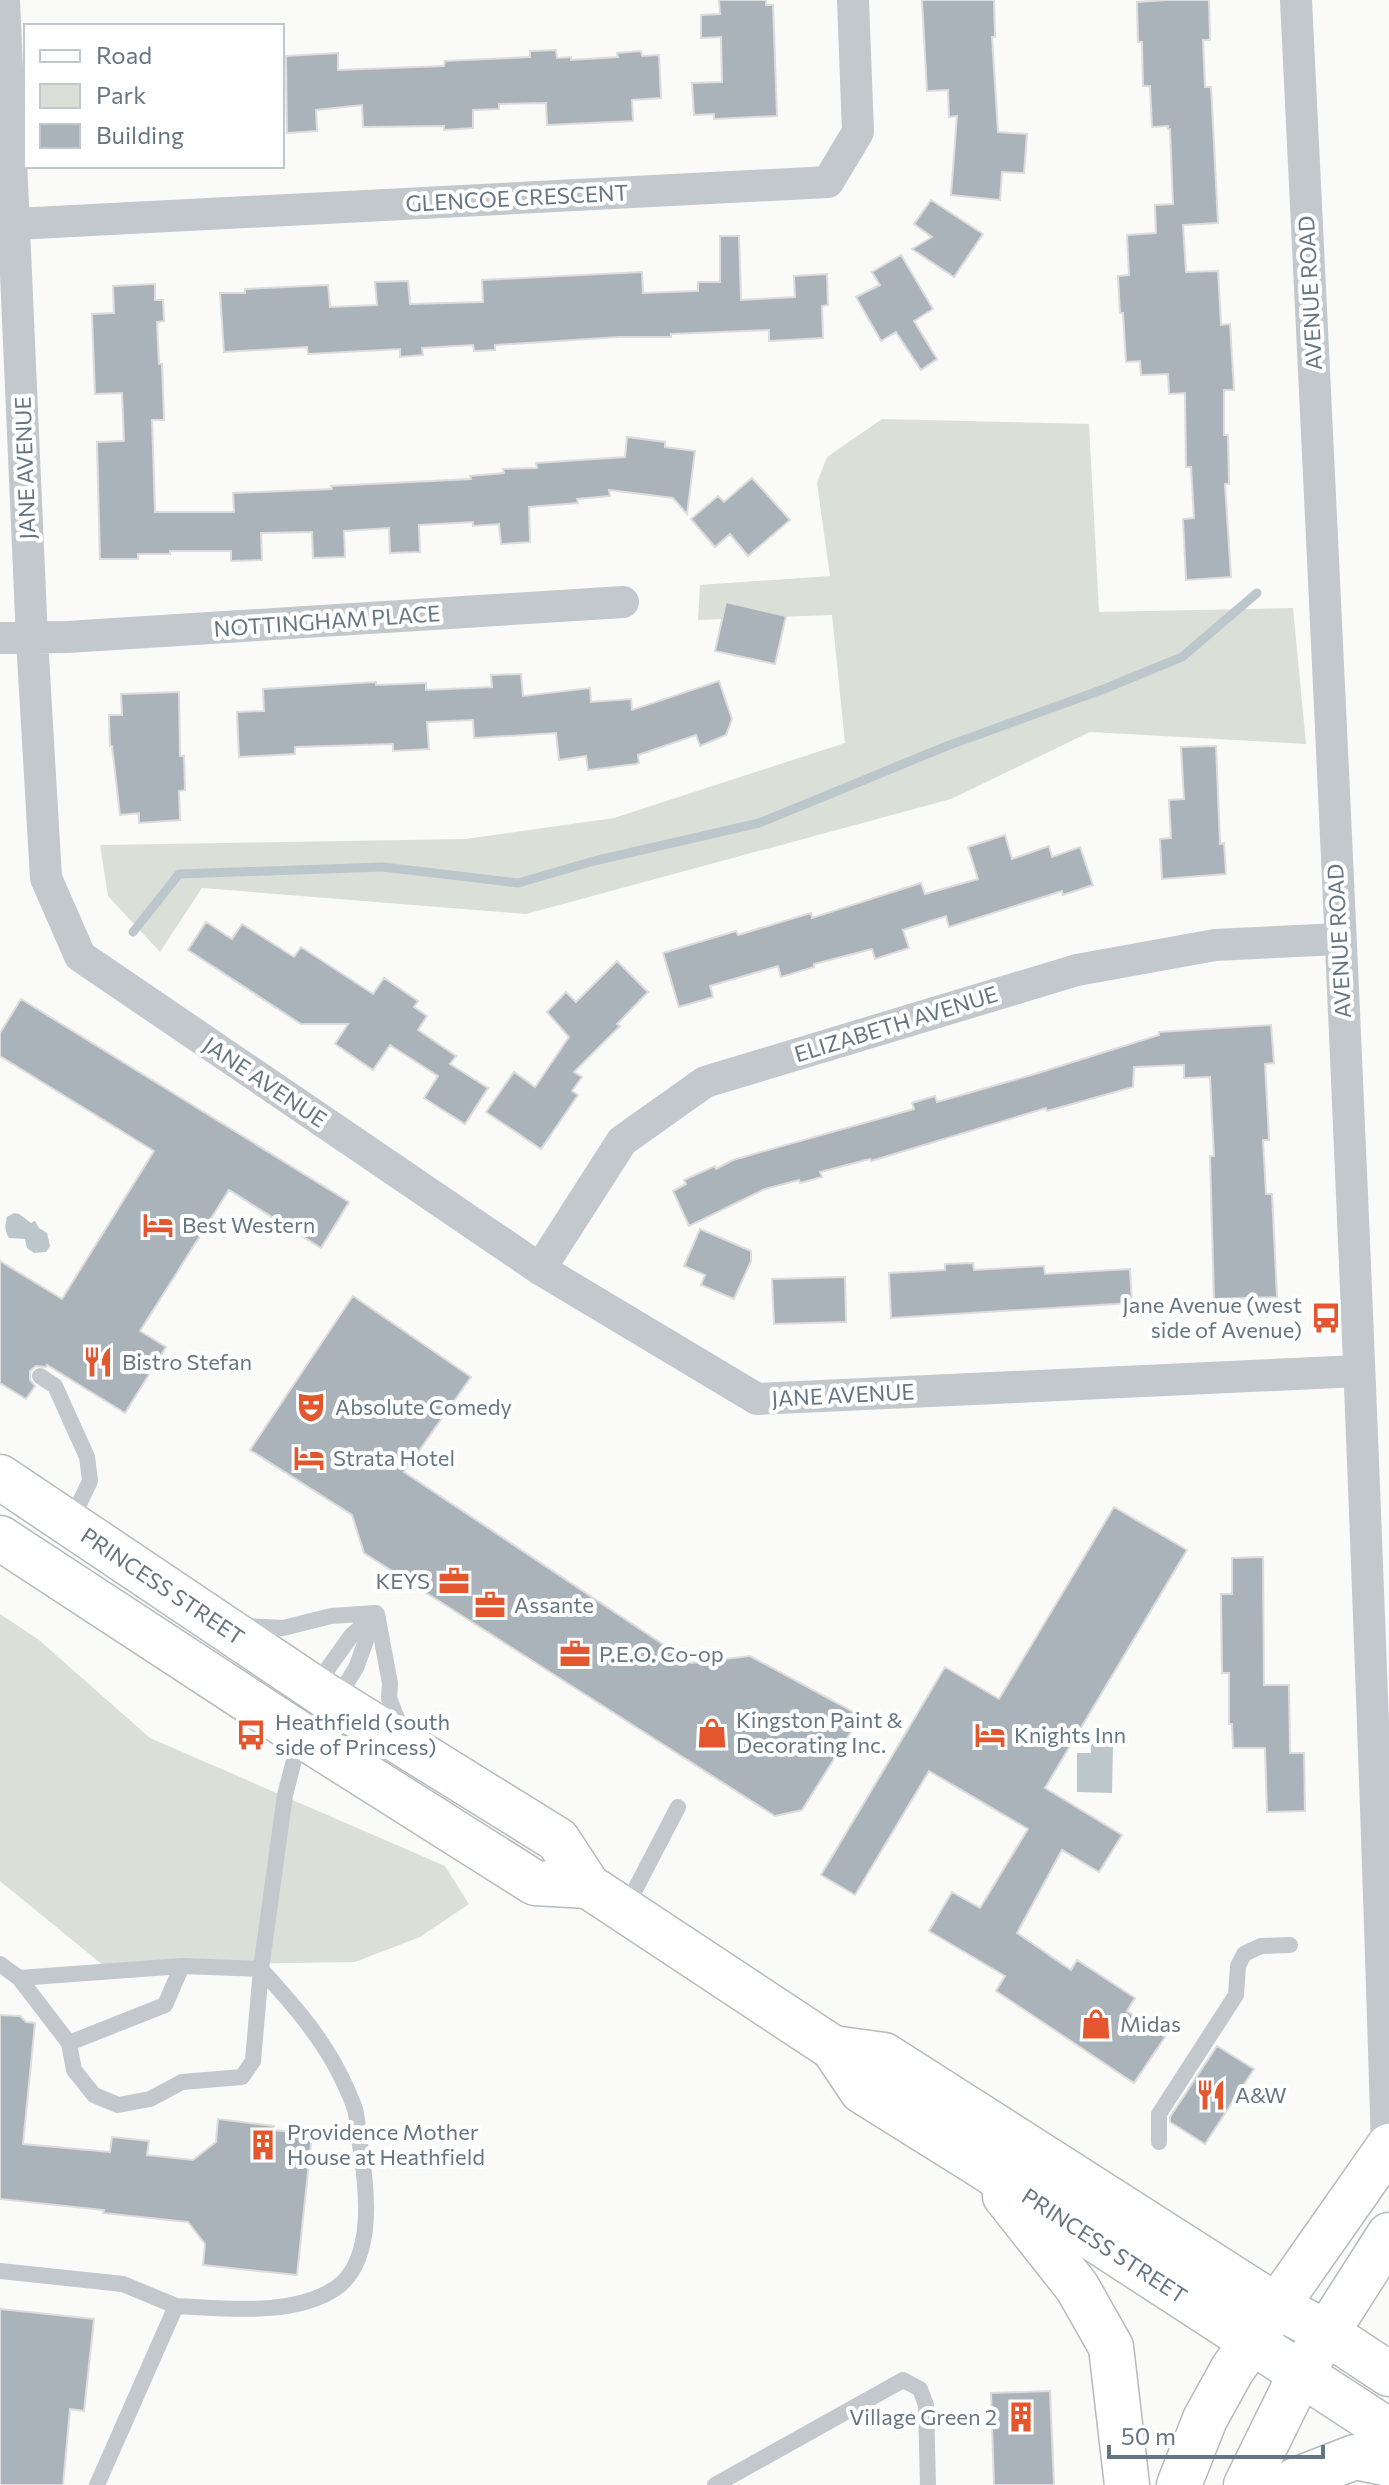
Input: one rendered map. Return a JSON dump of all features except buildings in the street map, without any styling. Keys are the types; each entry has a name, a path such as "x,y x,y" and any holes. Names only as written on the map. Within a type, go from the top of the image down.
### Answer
{"main road":[{"name":"PRINCESS STREET","path":"0,1477 212,1622 558,1840 588,1886 833,2048 862,2091 1389,2431"},
{"name":"PRINCESS STREET","path":"0,1538 301,1735 535,1883 588,1886"},
{"path":"301,1735 326,1696"},
{"name":"PRINCESS STREET","path":"833,2048 884,2055 1275,2305 1327,2333 1389,2374"},
{"path":"1179,2485 1205,2419 1232,2370 1388,2148"},
{"path":"982,2166 1077,2287 1111,2347 1127,2485"},
{"path":"1246,2485 1301,2373 1389,2235"},
{"path":"1290,2485 1355,2457 1389,2464"}],"street":[{"name":"JANE AVENUE","path":"4,0 15,224 16,639 46,878 80,956 540,1269 757,1399 1359,1371"},
{"name":"GLENCOE CRESCENT","path":"15,224 828,182 858,132 853,0"},
{"name":"AVENUE ROAD","path":"1296,0 1384,1889 1388,2148"},
{"name":"NOTTINGHAM PLACE","path":"16,639 623,602"},
{"name":"ELIZABETH AVENUE","path":"540,1269 622,1141 705,1082 1077,970 1215,945 1339,939"}],"lane":[{"path":"40,1376 55,1386 87,1457 90,1481 69,1524"},
{"path":"212,1622 283,1628 331,1616 376,1613"},
{"path":"326,1696 344,1687 356,1668 376,1613"},
{"path":"376,1613 390,1683 389,1698 412,1750"},
{"path":"0,1964 19,1978 69,2043 74,2070 94,2095 118,2105 150,2099 182,2082 242,2077 253,2061 261,1969 285,1795 301,1735"},
{"path":"625,1909 678,1807"},
{"path":"1159,2142 1159,2114 1236,1995 1238,1966 1244,1954 1261,1946 1290,1945"},
{"path":"69,2043 165,2005 182,1966"},
{"path":"0,2271 123,2284 176,2306 246,2309 301,2304 338,2287 358,2262 367,2226 364,2170 354,2109 336,2066 297,2008 261,1969 182,1966 19,1978"},
{"path":"97,2485 176,2306"},
{"path":"715,2485 903,2380 920,2389 926,2405 928,2485"}],"green space":[{"path":"882,419 1089,424 1099,612 1293,608 1306,744 1090,732 951,799 526,914 202,888 160,952 108,896 100,845 465,839 614,818 845,743 832,615 698,620 700,585 830,576 817,483 827,457"},
{"path":"0,1614 39,1640 150,1738 445,1866 469,1904 420,1937 355,1962 104,1966 0,1881"}],"shaded area":[{"path":"14,1213 31,1223 35,1221 47,1233 50,1246 46,1252 34,1253 27,1248 25,1239 9,1238 7,1217"},
{"path":"1091,1743 1113,1744 1112,1793 1077,1792 1077,1753 1091,1753"}],"waterway":[{"path":"133,932 179,874 383,867 518,883 594,861 759,823 947,746 1182,657 1257,593"}],"place":[{"name":"Best Western","path":"158,1225"},
{"name":"Jane Avenue (west side of Avenue)","path":"1326,1318"},
{"name":"Bistro Stefan","path":"98,1362"},
{"name":"Absolute Comedy","path":"311,1407"},
{"name":"Strata Hotel","path":"309,1458"},
{"name":"KEYS","path":"454,1581"},
{"name":"Assante","path":"490,1605"},
{"name":"P.E.O. Co-op","path":"575,1654"},
{"name":"Kingston Paint & Decorating Inc.","path":"712,1733"},
{"name":"Heathfield (south side of Princess)","path":"251,1735"},
{"name":"Knights Inn","path":"990,1735"},
{"name":"Midas","path":"1096,2024"},
{"name":"A&W","path":"1211,2095"},
{"name":"Providence Mother House at Heathfield","path":"263,2145"},
{"name":"Village Green 2","path":"1021,2417"}]}
